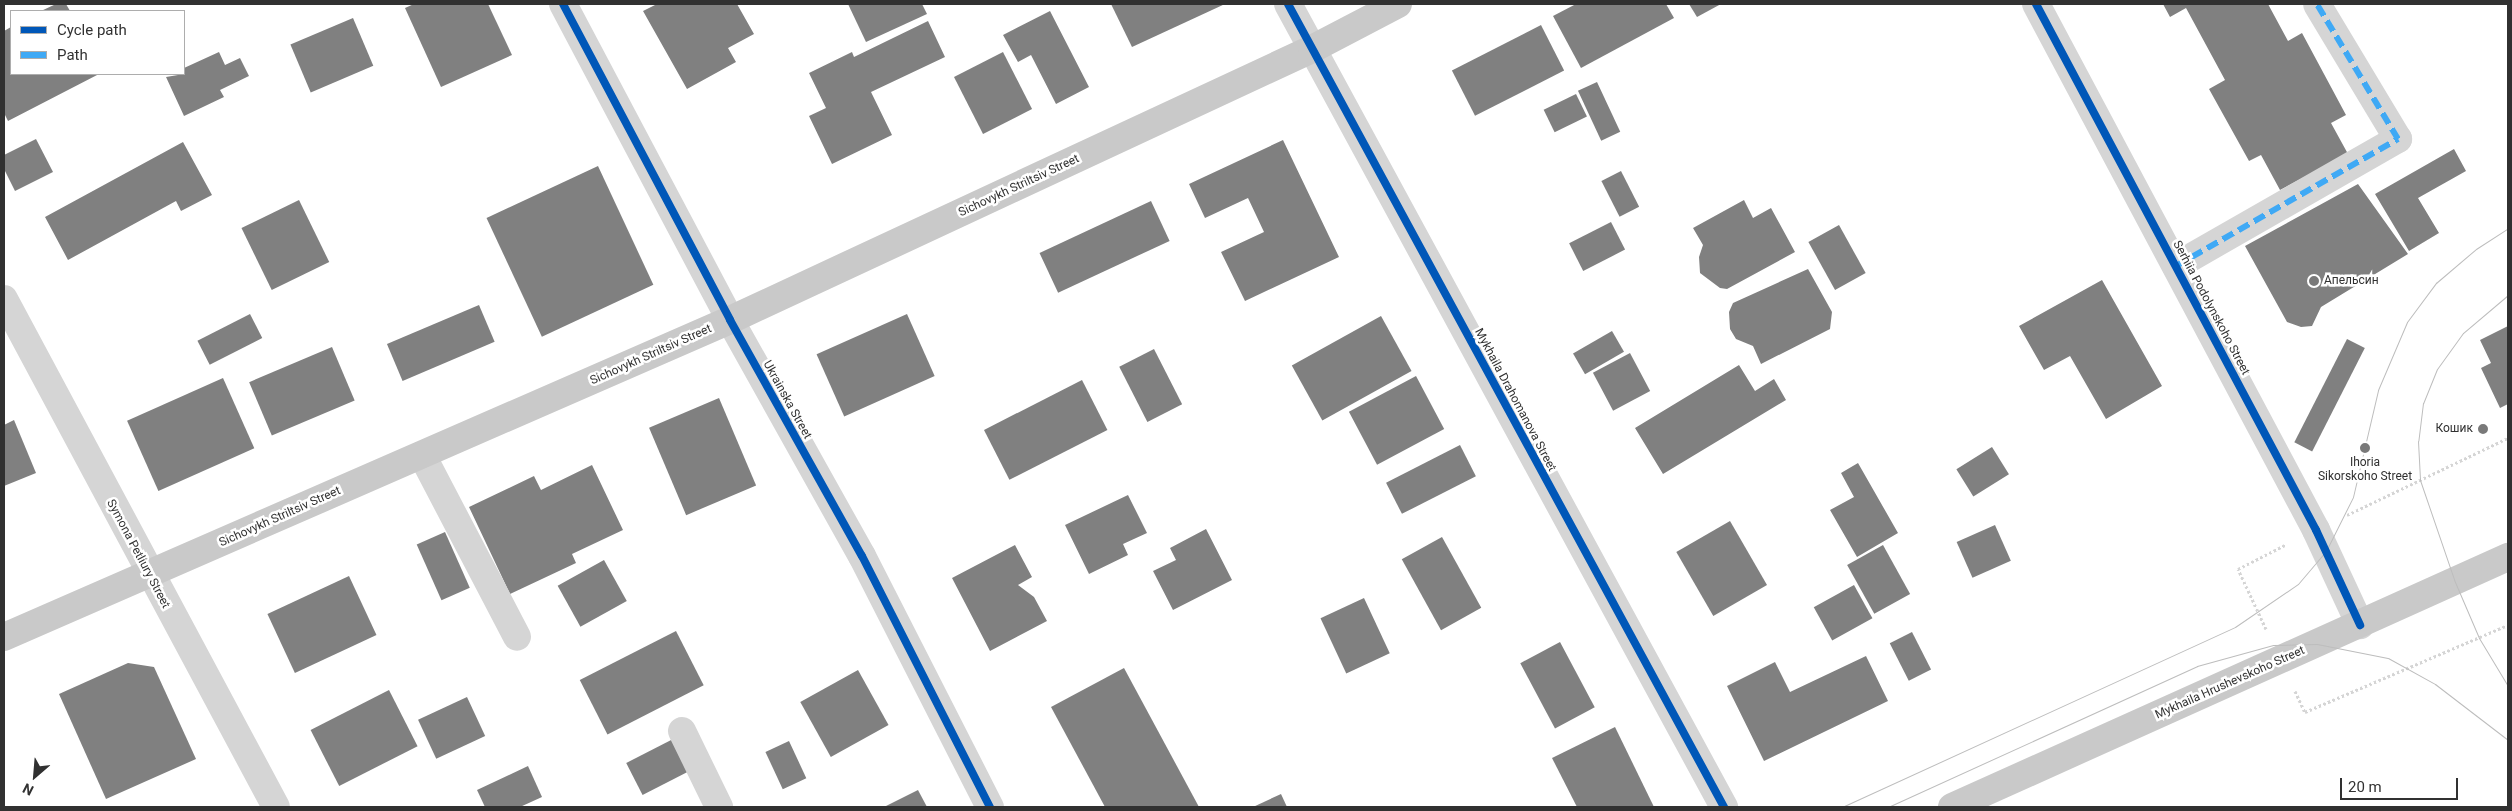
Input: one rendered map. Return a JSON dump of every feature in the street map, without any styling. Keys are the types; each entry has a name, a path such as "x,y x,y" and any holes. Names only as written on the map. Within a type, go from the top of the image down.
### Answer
{"main road":[{"name":"Sichovykh Striltsiv Street","path":"4,637 730,320 1312,49 1398,4"},
{"name":"Mykhaila Hrushevskoho Street","path":"1952,807 2508,557"}],"street":[{"name":"Ukrainska Street","path":"563,4 730,320 862,556 990,807"},
{"name":"Mykhaila Drahomanova Street","path":"1288,4 1724,807"},
{"name":"Serhiia Podolynskoho Street","path":"2036,4 2316,530 2360,625"},
{"path":"2176,266 2398,139 2317,4"},
{"name":"Symona Petliury Street","path":"4,299 148,574 276,807"},
{"path":"422,455 517,637"},
{"path":"682,731 719,807"}],"path":[{"path":"2238,569 2508,438"},
{"path":"2305,712 2508,625"}],"building":[{"path":"56,4 66,4 69,10 43,10"},
{"path":"414,4 488,4 512,55 441,87 405,8"},
{"path":"657,4 737,4 754,34 728,48 736,62 687,89 643,11"},
{"path":"848,4 922,4 927,14 866,42"},
{"path":"1111,4 1225,4 1132,47"},
{"path":"1576,4 1666,4 1674,18 1581,68 1553,16"},
{"path":"1689,4 1721,4 1697,17"},
{"path":"2163,4 2268,4 2288,41 2302,33 2346,115 2331,123 2348,154 2280,190 2261,155 2249,161 2209,89 2225,80 2186,8 2170,17"},
{"path":"1050,11 1089,87 1056,104 1031,55 1018,62 1003,35"},
{"path":"353,18 373,66 311,92 290,45"},
{"path":"928,21 945,57 871,92 892,135 832,164 809,116 826,108 809,73 852,52 854,57"},
{"path":"1541,25 1564,70 1475,116 1452,70"},
{"path":"10,28 10,75 97,75 8,121 4,113 4,31"},
{"path":"219,52 225,65 240,58 249,76 220,90 224,97 184,116 166,77 185,75 185,68"},
{"path":"1003,52 1032,109 983,134 954,77"},
{"path":"1597,82 1620,132 1601,141 1578,91"},
{"path":"1576,94 1587,116 1555,132 1544,110"},
{"path":"36,139 53,172 15,191 4,169 4,155"},
{"path":"1283,140 1339,257 1245,301 1221,252 1264,232 1248,198 1205,218 1189,184"},
{"path":"183,142 212,195 181,211 176,201 68,260 45,217"},
{"path":"2454,149 2466,171 2418,198 2439,233 2409,251 2375,194"},
{"path":"598,166 653,285 542,337 487,218"},
{"path":"1621,171 1639,207 1620,217 1601,181"},
{"name":"Апельсин","path":"2358,184 2408,254 2321,307 2312,326 2301,327 2287,322 2245,246"},
{"path":"299,200 329,262 272,290 241,228"},
{"path":"1744,200 1753,218 1771,208 1795,252 1727,289 1720,288 1700,273 1699,257 1703,245 1693,228"},
{"path":"1151,201 1170,241 1058,293 1040,253"},
{"path":"1611,222 1625,250 1583,271 1569,243"},
{"path":"1839,225 1866,273 1835,290 1808,242"},
{"path":"1808,269 1832,312 1830,329 1761,364 1753,346 1736,339 1730,329 1729,312 1733,303"},
{"path":"2102,280 2162,386 2106,419 2070,356 2044,370 2019,326"},
{"path":"479,305 495,342 403,381 387,344"},
{"path":"250,314 262,338 210,365 197,341"},
{"path":"907,314 935,376 844,416 817,354"},
{"path":"1381,316 1412,371 1322,421 1292,365"},
{"path":"2508,326 2508,404 2500,408 2481,368 2491,363 2480,340"},
{"path":"1612,331 1624,352 1585,374 1573,354"},
{"path":"2347,339 2365,348 2312,451 2294,442"},
{"path":"332,347 355,400 272,436 249,382"},
{"path":"1154,349 1182,404 1147,422 1119,367"},
{"path":"1630,353 1650,391 1613,411 1593,373"},
{"path":"1739,365 1755,391 1774,379 1786,400 1663,474 1635,428"},
{"path":"1416,376 1444,429 1377,465 1349,412"},
{"path":"223,378 254,448 158,491 127,421"},
{"path":"1082,380 1107,430 1009,480 984,430"},
{"path":"719,398 756,485 686,515 649,428"},
{"path":"14,420 36,473 4,486 4,425"},
{"path":"1460,445 1476,476 1402,514 1386,483"},
{"path":"1992,447 2009,474 1973,496 1956,469"},
{"path":"1858,463 1898,533 1857,557 1830,510 1854,497 1841,473"},
{"path":"592,465 623,530 572,554 576,563 510,594 469,507 534,476 541,490"},
{"path":"1128,495 1147,533 1123,544 1128,555 1089,574 1065,525"},
{"path":"1730,521 1767,585 1713,616 1676,552"},
{"path":"1995,525 2011,561 1972,578 1957,542"},
{"path":"1206,529 1232,580 1173,610 1153,571 1176,560 1170,548"},
{"path":"445,532 470,588 441,600 417,545"},
{"path":"1442,537 1481,608 1441,630 1402,559"},
{"path":"1015,545 1032,577 1018,585 1034,597 1047,621 990,651 952,578"},
{"path":"1883,545 1910,594 1874,614 1847,565"},
{"path":"604,560 627,601 580,627 558,586"},
{"path":"349,576 376,635 295,673 267,614"},
{"path":"1854,585 1872,618 1832,641 1814,607"},
{"path":"1364,598 1390,653 1346,674 1320,618"},
{"path":"676,631 704,685 607,734 580,680"},
{"path":"1912,632 1931,669 1909,681 1890,643"},
{"path":"1560,642 1595,707 1555,728 1520,663"},
{"path":"1866,656 1888,701 1764,761 1727,686 1775,662 1790,692"},
{"path":"128,663 154,667 196,759 106,799 59,694"},
{"path":"1124,668 1199,807 1105,807 1051,707"},
{"path":"858,670 889,725 831,757 800,702"},
{"path":"389,690 418,746 339,786 311,730"},
{"path":"467,697 485,736 436,759 418,720"},
{"path":"1615,727 1654,807 1577,807 1552,758"},
{"path":"677,737 693,769 643,795 626,763"},
{"path":"789,741 806,778 783,789 765,752"},
{"path":"528,766 542,797 520,807 485,807 477,790"},
{"path":"918,790 927,807 884,807"},
{"path":"1281,794 1287,807 1253,807"}],"tram line":[{"path":"1842,807 2235,627 2298,584 2326,551 2353,497 2378,390 2407,322 2436,283 2476,249 2508,228"},
{"path":"2508,295 2463,333 2437,369 2423,403 2418,441 2420,480 2455,582 2479,638 2508,686"},
{"path":"1888,807 2197,666 2273,645 2317,644 2388,658 2435,684 2508,740"}],"marked path":[{"path":"2176,266 2398,139 2317,4"}],"cycle path":[{"path":"563,4 730,320 862,556 990,807"},
{"path":"1288,4 1724,807"},
{"path":"2036,4 2316,530 2360,625"}],"place":[{"name":"Апельсин","path":"2314,281"},
{"name":"Кошик","path":"2483,429"},
{"name":"Ihoria Sikorskoho Street","path":"2365,448"}]}
